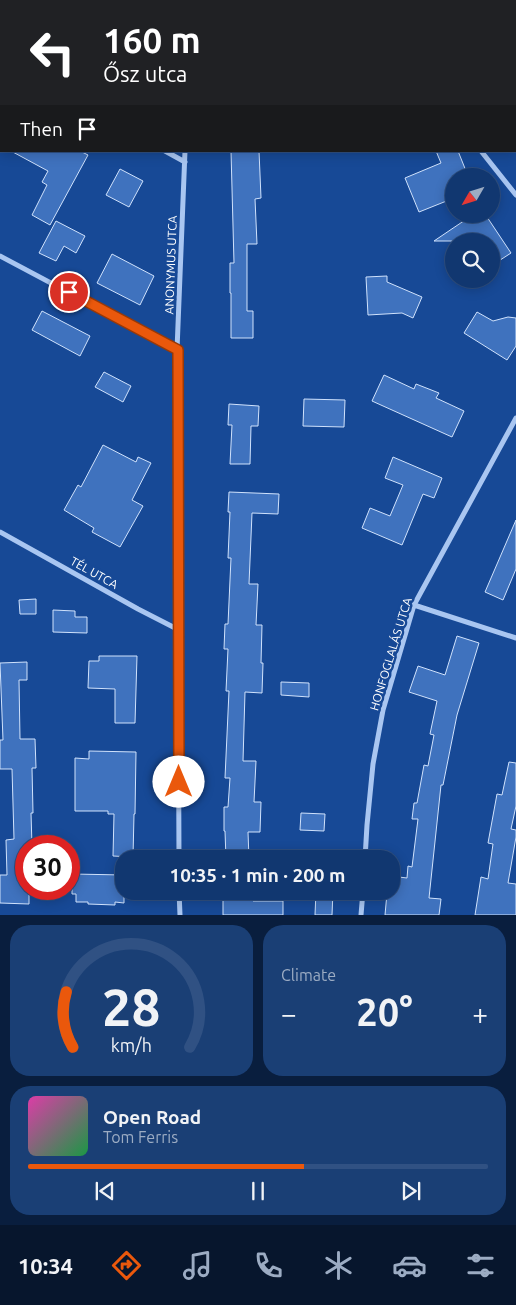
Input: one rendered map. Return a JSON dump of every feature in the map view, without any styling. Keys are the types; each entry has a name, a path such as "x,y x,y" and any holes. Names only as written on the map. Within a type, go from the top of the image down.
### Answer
{"street":[{"path":"167,152 185,162"},
{"name":"ANONYMUS UTCA","path":"179,850 178,350 185,152"},
{"path":"482,152 516,195"},
{"path":"0,256 178,350"},
{"name":"HONFOGLALÁS UTCA","path":"366,850 374,764 383,710 414,605 516,418"},
{"name":"TÉL UTCA","path":"0,532 179,630"},
{"path":"414,605 516,638"},
{"path":"180,900 180,915"},
{"path":"361,915 362,900"}],"building":[{"path":"13,152 82,152 88,155 50,225 32,215 47,185 42,182 48,171"},
{"path":"231,152 259,152 261,198 255,199 257,244 247,244 247,311 253,311 253,338 231,338 230,263 234,263"},
{"path":"436,152 458,152 465,168 445,168 445,202 419,212 405,178 441,163"},
{"path":"120,169 143,181 129,207 106,195"},
{"path":"56,221 85,236 76,253 64,246 56,261 39,253"},
{"path":"461,223 491,223 498,233 446,233"},
{"path":"445,234 445,241 434,241"},
{"path":"500,236 511,253 500,260"},
{"path":"112,254 154,276 140,305 97,283"},
{"path":"387,276 387,282 422,297 413,318 402,313 368,315 366,277"},
{"path":"42,311 90,336 80,356 32,330"},
{"path":"477,312 493,321 508,317 516,318 516,346 507,360 464,333"},
{"path":"104,372 131,386 123,402 95,387"},
{"path":"384,375 414,389 416,384 439,393 436,398 464,411 452,437 372,401"},
{"path":"304,399 345,400 344,427 303,426"},
{"path":"229,404 259,406 258,426 251,426 250,464 230,464 232,425 228,425"},
{"path":"103,445 136,462 138,457 151,463 132,500 143,506 120,547 92,532 94,528 64,510 78,485 81,487"},
{"path":"393,457 442,478 434,498 423,494 402,545 362,528 370,508 390,516 403,485 385,478"},
{"path":"229,492 279,494 278,514 252,513 249,584 258,584 256,625 262,625 261,663 263,663 262,693 245,692 243,761 256,761 254,802 261,802 260,832 248,832 249,850 226,850 224,831 224,807 228,807 230,778 225,778 229,691 226,691 228,649 224,649 225,624 228,624 231,558 228,558 230,512 228,512"},
{"path":"516,520 516,569 503,600 485,592"},
{"path":"36,599 36,614 20,614 19,600"},
{"path":"53,610 75,611 75,617 87,617 87,633 53,632"},
{"path":"457,636 479,643 457,715 443,785 441,785 429,898 441,899 439,915 385,915 386,900 400,900 400,877 407,878 408,866 412,867 418,819 412,819 414,803 417,803 424,765 428,766 434,735 430,734 437,701 409,692 418,666 445,675"},
{"path":"99,656 137,656 135,723 115,723 115,689 88,688 89,661 99,661"},
{"path":"27,662 27,680 19,680 20,739 35,739 36,768 32,768 32,835 15,835 15,900 29,900 29,904 0,903 0,875 7,875 6,840 14,839 12,769 0,769 0,740 3,740 0,663"},
{"path":"281,682 309,683 309,697 281,695"},
{"path":"89,751 136,752 133,850 115,850 115,856 113,856 114,814 108,814 108,811 75,811 75,758 89,759"},
{"path":"509,762 516,763 516,806 511,829 516,830 516,837 508,883 516,884 516,915 475,915 481,877 488,879 493,844 488,843 497,794 502,795"},
{"path":"301,813 325,814 324,831 300,830"},
{"path":"80,874 115,875 115,900 124,900 124,903 115,902 115,905 76,902 76,900 80,900"},
{"path":"223,900 283,901 283,915 223,915"},
{"path":"316,900 333,900 332,915 315,915"}],"route":[{"path":"69,292 178,350 179,782"}]}
